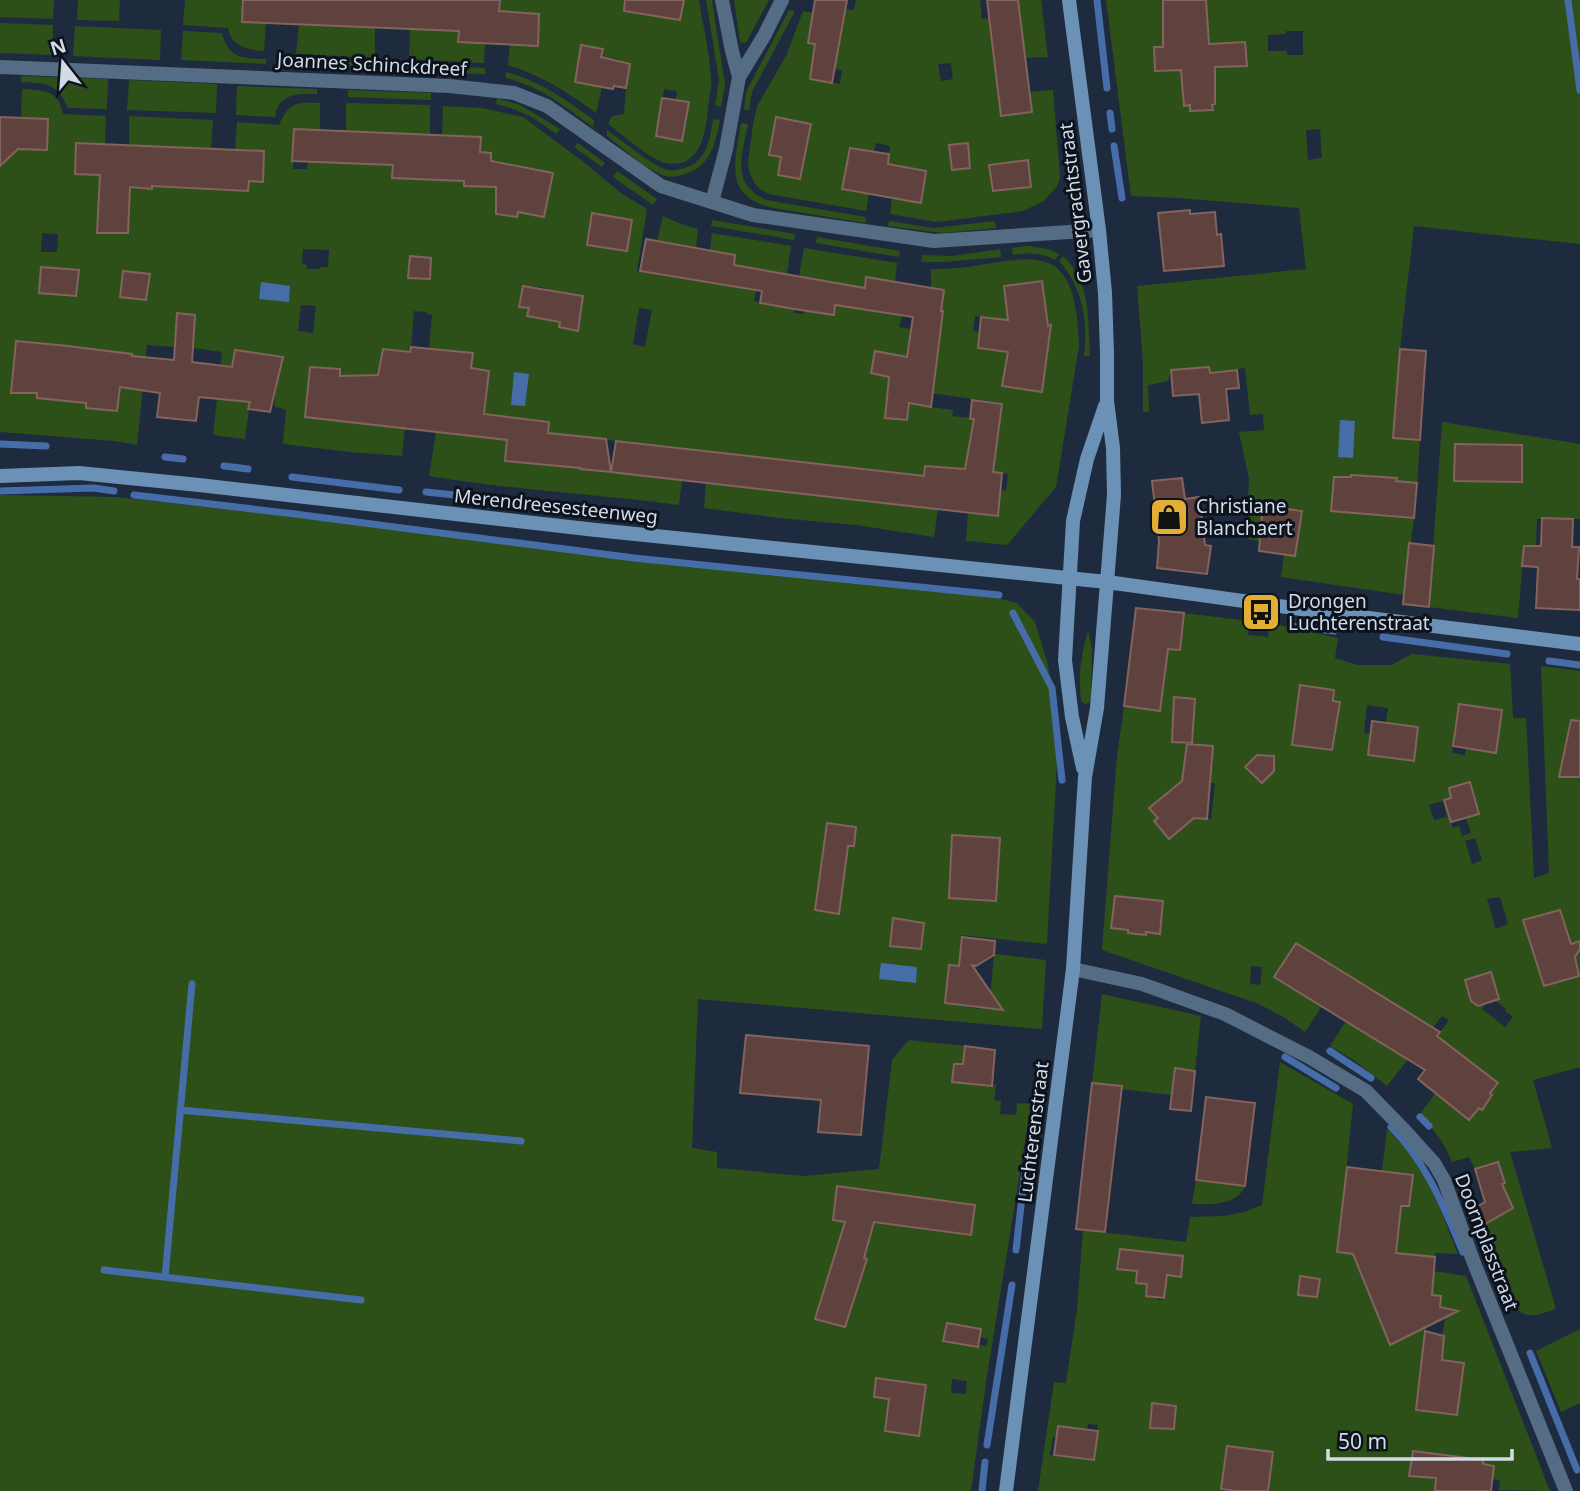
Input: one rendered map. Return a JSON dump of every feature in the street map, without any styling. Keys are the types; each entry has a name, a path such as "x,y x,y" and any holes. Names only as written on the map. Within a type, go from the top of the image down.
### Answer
{"street":[{"path":"722,0 739,77"},
{"path":"712,202 726,149 739,77 782,0"},
{"name":"Gavergrachtstraat","path":"1069,0 1105,293 1107,401 1113,448 1114,495 1107,582"},
{"name":"Joannes Schinckdreef","path":"0,67 449,86 514,93 547,106 661,187 753,215 934,241 1099,230"},
{"name":"Gavergrachtstraat","path":"1069,578 1073,521 1087,459 1107,401"},
{"name":"Merendreesesteenweg","path":"0,476 79,473 583,529 1107,582 1580,644"},
{"name":"Luchterenstraat","path":"1069,578 1065,660 1072,717 1086,777"},
{"name":"Luchterenstraat","path":"1006,1491 1073,969 1086,777 1097,708 1107,582"},
{"name":"Doornplasstraat","path":"1073,969 1142,984 1226,1014 1309,1057 1366,1091 1405,1131 1434,1163 1444,1180 1474,1263 1566,1491"}],"green space":[{"path":"0,0 54,0 53,19 0,17"},
{"path":"78,0 120,0 119,21 77,20"},
{"path":"185,0 243,0 242,22 266,23 264,51 252,50 236,43 228,28 183,25"},
{"path":"461,0 458,42 485,44 484,63 409,59 410,28"},
{"path":"500,0 641,0 639,13 680,20 684,0 699,0 711,87 706,127 694,155 678,164 660,161 608,124 612,116 624,114 630,64 601,57 602,49 581,46 575,82 602,87 596,113 554,85 508,65 510,45 538,46 539,14 499,11","holes":["664,89 677,91 676,100 689,103 682,141 656,136"]},
{"path":"706,0 712,0 725,85 721,107 715,105 719,80"},
{"path":"734,0 769,0 746,43 740,42"},
{"path":"856,0 980,0 982,19 1009,15 1008,8 1019,6 1019,0 1041,0 1048,57 1026,58 1022,33 991,37 1001,116 1031,112 1029,92 1053,90 1060,178 1057,186 1044,201 1023,211 937,222 890,214 892,197 926,171 888,164 890,146 876,143 874,152 850,148 842,188 869,193 866,211 769,194 760,189 749,171 748,162 757,106 786,56 803,11 813,13 808,43 838,47 846,9 854,10","holes":["951,63 953,79 941,81 938,64","812,66 842,70 840,84 810,79","776,117 811,124 800,179 778,175 781,157 769,155","967,143 970,168 952,170 949,145","1028,160 1031,187 993,191 990,165"]},
{"path":"1106,0 1163,0 1207,16 1206,0 1580,0 1580,244 1414,226 1393,437 1420,440 1417,483 1396,481 1396,478 1351,475 1334,477 1331,511 1414,518 1404,595 1281,577 1284,554 1296,555 1301,510 1266,506 1265,514 1262,514 1260,541 1247,539 1249,478 1239,432 1264,430 1263,414 1250,415 1245,368 1210,373 1209,367 1171,370 1168,381 1148,385 1149,412 1143,412 1143,362 1137,286 1306,269 1299,208 1131,196","holes":["1286,31 1303,31 1303,55 1287,55 1287,51 1268,51 1268,35 1286,34","1245,43 1246,66 1227,67 1215,63 1213,110 1191,111 1190,105 1184,105 1181,68 1155,71 1154,47","1320,129 1322,158 1308,160 1306,130"]},
{"path":"789,10 795,11 752,92 749,110 744,110 746,92"},
{"path":"0,23 53,25 52,55 0,53"},
{"path":"299,24 375,27 375,58 296,54"},
{"path":"75,26 161,30 160,60 73,56"},
{"path":"183,31 222,33 228,48 233,52 243,57 266,59 266,64 181,60"},
{"path":"293,59 377,63 376,69 293,66"},
{"path":"400,64 485,68 485,74 399,71"},
{"path":"506,72 542,86 562,98 594,120 593,127 541,92 506,78"},
{"path":"21,76 108,79 107,109 68,108 55,89 44,84 21,82"},
{"path":"129,80 217,84 216,113 127,110"},
{"path":"237,86 317,89 317,94 296,95 285,99 277,109 275,117 236,115"},
{"path":"22,89 43,91 54,96 63,114 106,116 105,144 114,186 152,189 156,147 129,145 129,116 213,120 211,149 185,148 223,190 248,191 249,181 263,181 264,151 235,150 237,122 279,125 286,112 300,103 320,103 320,130 294,129 293,169 307,169 308,161 373,164 373,132 346,131 346,103 430,105 430,135 402,134 401,151 393,151 392,174 440,181 491,181 491,153 480,152 481,137 442,135 443,106 482,108 523,117 621,193 647,209 637,271 730,286 735,255 710,250 712,233 791,246 787,274 760,270 754,301 794,309 794,313 804,314 804,311 834,315 838,284 799,277 804,248 897,263 895,282 866,278 862,309 902,316 899,327 936,333 944,291 931,288 931,269 1021,260 1045,262 1061,272 1067,281 1074,302 1079,336 1056,487 1007,545 966,541 968,512 1000,490 1006,491 1008,474 964,469 938,509 934,537 856,525 704,508 706,483 735,485 737,454 659,446 656,477 682,480 679,505 429,476 436,432 478,436 489,371 471,368 472,353 429,348 432,315 414,311 411,347 378,375 372,376 367,424 405,428 402,456 283,444 286,410 274,406 280,356 235,350 228,400 250,402 245,439 213,435 222,352 193,348 193,336 175,347 147,345 137,445 0,432 0,148 47,150 48,119 21,117","holes":["512,165 553,173 544,216 518,212 517,217","129,209 128,233 98,233","592,213 632,220 627,250 587,245","42,233 58,234 57,252 41,252","303,249 329,250 328,267 307,269 307,265 302,264","41,267 79,270 76,296 39,293","123,271 149,274 146,299 121,297","1042,281 1047,319 1009,324 1004,286","523,286 558,292 553,321 528,316 529,308 519,307","564,293 578,330 559,327","301,305 316,306 313,333 298,331","639,308 652,310 645,347 633,344","975,316 1006,320 1001,351 978,348 980,332 973,331","16,341 58,345 54,399 37,398 37,393 11,392","1017,346 1047,351 1042,392 1011,388 1013,375 1004,373 1008,351","875,351 887,376 871,373","132,354 128,388 120,387 87,394","310,367 340,370 336,420 305,417","916,391 1002,403 1000,421 952,416 953,410 914,405","549,422 547,464 505,461 508,430","973,423 1000,426 998,438 979,435","577,436 624,442 622,473 581,469","773,458 813,463 810,494 769,490","847,467 888,472 886,503 844,499"]},
{"path":"348,90 431,93 431,100 348,97"},
{"path":"497,98 520,105 560,129 556,134 528,115 496,104"},
{"path":"713,119 720,120 710,154 699,167 682,175 662,175 637,160 607,136 607,130 654,164 668,170 676,170 698,161 709,142"},
{"path":"741,123 748,124 741,168 747,185 755,193 766,200 866,217 865,223 773,208 757,203 746,195 739,186 735,164"},
{"path":"578,143 605,163 602,167 574,147"},
{"path":"617,171 657,199 653,205 613,177"},
{"path":"663,216 698,229 696,248 657,241"},
{"path":"712,220 795,234 794,240 711,226"},
{"path":"889,221 933,228 995,221 996,228 943,233 888,226"},
{"path":"817,237 900,251 899,257 816,243"},
{"path":"1028,246 1059,254 1055,260 1034,254 1013,255 1012,248"},
{"path":"1000,249 1001,257 921,262 922,255 952,256"},
{"path":"1063,256 1072,266 1083,290 1088,315 1090,356 1084,356 1082,306 1074,282 1059,261"},
{"path":"1442,422 1580,444 1580,519 1537,519 1536,546 1524,547 1518,618 1429,607","holes":["1455,444 1522,445 1522,482 1454,481"]},
{"path":"0,495 116,497 985,595 1017,603 1035,622 1048,665 1058,744 1047,944 962,935 959,966 949,966 945,1002 979,1009 989,1008 996,954 1046,960 1042,1029 698,999 692,1148 717,1152 717,1168 804,1176 879,1169 892,1060 909,1040 965,1046 963,1064 954,1064 952,1082 992,1086 996,1084 994,1100 1001,1101 1000,1114 1016,1115 1017,1103 1031,1104 971,1491 0,1491","holes":["837,1187 974,1205 971,1234 874,1222 864,1258 867,1259 845,1327 815,1319 845,1222 833,1219","947,1323 981,1329 980,1337 988,1339 986,1346 978,1347 944,1341","952,1379 967,1381 966,1394 951,1393","889,1399 919,1436 885,1431"]},
{"path":"1184,613 1249,621 1248,635 1268,637 1270,623 1338,638 1335,658 1357,665 1391,665 1412,654 1510,664 1513,718 1526,718 1534,878 1549,873 1541,666 1580,671 1580,721 1570,720 1559,776 1580,777 1580,943 1571,944 1560,910 1525,920 1544,986 1579,976 1575,957 1580,949 1580,1067 1533,1080 1552,1148 1510,1152 1556,1309 1532,1315 1517,1309 1504,1289 1478,1228 1513,1208 1502,1184 1505,1183 1498,1162 1475,1169 1469,1157 1452,1162 1442,1142 1420,1114 1435,1094 1469,1120 1479,1108 1483,1109 1497,1083 1436,1038 1449,1020 1442,1016 1387,1086 1330,1046 1346,1021 1296,943 1275,977 1322,1006 1305,1032 1259,1004 1102,950 1117,756 1124,706 1153,709 1168,649 1180,650","holes":["1300,685 1334,690 1331,714 1338,715 1332,750 1292,745","1174,697 1195,699 1192,743 1213,746 1210,783 1215,783 1211,819 1194,818 1169,839 1155,822 1158,818 1150,809 1182,781 1187,744 1172,742","1367,705 1388,708 1386,723 1414,761 1369,755 1371,734 1364,733","1459,705 1502,710 1496,752 1466,748 1465,755 1452,753","1470,782 1479,814 1466,818 1471,833 1462,836 1459,826 1453,828 1447,809 1454,807 1449,788","1443,801 1447,817 1434,820 1429,805","1475,838 1482,860 1472,864 1465,841","1115,896 1163,901 1159,934 1146,932 1146,935 1111,928","1500,897 1508,924 1496,929 1487,899","1251,966 1262,967 1260,985 1250,984","1491,997 1513,1017 1505,1027 1482,1009"]},
{"path":"1088,631 1092,648 1091,696 1090,702 1085,704 1081,701 1080,675"},
{"path":"1102,994 1201,1016 1195,1071 1175,1069 1171,1095 1121,1089 1121,1085 1092,1083"},
{"path":"1280,1062 1353,1104 1338,1251 1396,1256 1397,1242 1384,1240 1413,1175 1382,1171 1387,1129 1422,1171 1458,1254 1436,1253 1435,1257 1417,1255 1414,1268 1466,1276 1550,1491 1499,1490 1500,1480 1492,1479 1494,1466 1483,1464 1483,1460 1467,1458 1466,1463 1413,1451 1409,1476 1436,1471 1435,1491 1268,1491 1273,1452 1228,1446 1221,1491 1038,1491 1054,1382 1066,1383 1077,1309 1083,1230 1186,1242 1190,1217 1224,1216 1262,1205","holes":["1152,1252 1183,1256 1181,1277 1167,1275 1164,1300 1146,1296 1147,1284 1136,1282 1139,1255","1300,1276 1319,1279 1317,1297 1298,1295","1368,1289 1441,1296 1440,1307 1447,1309 1442,1335 1442,1360 1464,1363 1457,1415 1416,1410 1426,1327 1390,1345","1152,1404 1176,1406 1174,1429 1151,1428","1088,1424 1098,1425 1094,1460 1050,1455 1058,1426 1087,1430"]},
{"path":"1196,1180 1245,1186 1230,1200 1215,1204 1192,1204"},
{"path":"1580,1329 1580,1403 1561,1412 1536,1351"}],"water":[{"path":"261,282 290,286 289,302 259,299"},
{"path":"514,372 529,374 525,406 511,405"},
{"path":"1340,420 1355,421 1353,458 1338,457"},
{"path":"881,963 917,967 916,983 879,979"}],"building":[{"path":"243,0 500,0 499,11 539,14 538,46 458,42 459,31 242,22"},
{"path":"625,0 684,0 680,20 624,11"},
{"path":"815,0 847,0 832,83 810,79 815,44 808,43"},
{"path":"987,0 1018,0 1032,112 1001,116"},
{"path":"1163,0 1206,0 1209,44 1245,42 1247,66 1215,67 1213,110 1190,111 1190,105 1184,106 1181,70 1155,71 1154,47 1163,47"},
{"path":"581,45 603,49 601,57 630,64 626,88 614,86 613,89 575,82"},
{"path":"662,98 689,102 682,141 656,136"},
{"path":"0,117 48,119 47,150 18,149 0,166"},
{"path":"776,117 811,124 800,179 778,175 781,157 769,155"},
{"path":"294,129 481,137 480,152 491,153 491,161 553,173 544,217 518,212 517,217 496,214 496,187 464,186 464,181 392,178 393,165 292,161"},
{"path":"76,143 264,151 263,182 249,181 248,191 130,187 128,233 97,233 100,175 75,174"},
{"path":"968,143 970,168 952,170 949,145"},
{"path":"850,148 889,154 888,164 926,171 921,203 842,189"},
{"path":"1028,160 1031,187 993,191 989,165"},
{"path":"1190,210 1190,214 1215,212 1217,235 1221,234 1224,266 1164,271 1158,213"},
{"path":"592,213 632,220 627,251 587,245"},
{"path":"646,239 735,255 734,265 865,288 866,277 944,290 931,407 909,403 907,420 885,418 889,377 871,373 875,351 907,357 913,317 835,305 834,315 794,309 760,303 762,291 640,271"},
{"path":"410,256 431,258 430,279 408,278"},
{"path":"41,267 79,270 76,296 39,293"},
{"path":"123,271 150,274 146,300 120,297"},
{"path":"1042,281 1048,326 1051,325 1042,392 1002,386 1008,352 978,348 981,317 1008,320 1004,286"},
{"path":"523,286 583,296 578,331 559,327 560,322 527,316 529,308 519,307"},
{"path":"177,313 195,315 192,362 232,367 235,350 283,357 270,412 248,409 250,402 199,397 196,421 157,417 160,393 120,387 117,411 86,408 86,403 37,398 37,393 11,393 16,341 174,360"},
{"path":"411,347 473,353 471,368 489,371 484,414 549,422 548,433 606,439 611,472 505,461 507,440 305,417 310,367 340,369 340,376 378,375 383,349 410,352"},
{"path":"1400,349 1426,351 1420,440 1393,438"},
{"path":"1209,367 1210,373 1237,370 1239,388 1226,389 1229,420 1202,423 1199,394 1173,396 1171,370"},
{"path":"972,400 1002,404 993,472 1002,473 998,516 611,472 616,441 924,476 925,466 965,469 974,419 970,419"},
{"path":"1455,444 1522,445 1522,482 1454,481"},
{"path":"1351,475 1397,478 1396,481 1417,483 1414,518 1331,511 1334,477"},
{"path":"1182,478 1185,499 1199,497 1205,545 1211,546 1207,574 1157,568 1159,541 1152,481"},
{"path":"1266,506 1302,511 1295,556 1259,551 1262,514 1265,514"},
{"path":"1542,518 1573,519 1572,547 1579,547 1577,579 1580,579 1580,610 1536,608 1538,567 1522,566 1524,546 1541,546"},
{"path":"1409,543 1434,546 1429,607 1403,604"},
{"path":"1136,608 1184,613 1180,650 1168,649 1160,711 1124,706"},
{"path":"1300,685 1334,690 1333,701 1340,702 1332,750 1292,745"},
{"path":"1174,697 1195,699 1192,743 1172,742"},
{"path":"1459,704 1502,710 1496,753 1453,746"},
{"path":"1571,720 1580,721 1580,777 1559,777"},
{"path":"1372,721 1418,727 1414,761 1368,755"},
{"path":"1187,744 1213,746 1207,819 1194,818 1169,839 1154,821 1158,818 1149,808 1182,781"},
{"path":"1257,755 1274,756 1274,771 1262,783 1245,767"},
{"path":"1470,782 1479,814 1451,822 1444,800 1451,798 1449,788"},
{"path":"827,823 856,827 854,846 848,846 839,914 815,910"},
{"path":"952,835 1000,838 996,901 949,898"},
{"path":"1115,896 1163,901 1160,934 1128,933 1128,930 1111,928"},
{"path":"1560,910 1571,944 1580,941 1580,949 1575,957 1579,976 1544,986 1523,920"},
{"path":"893,918 924,923 921,949 890,946"},
{"path":"962,937 995,941 994,955 976,966 972,965 1003,1010 945,1003 949,965 959,966"},
{"path":"1296,943 1440,1032 1437,1036 1498,1083 1482,1110 1479,1108 1469,1120 1418,1079 1425,1070 1274,977"},
{"path":"1491,972 1499,999 1478,1006 1471,1001 1465,980"},
{"path":"746,1035 869,1046 861,1135 818,1132 821,1100 740,1093"},
{"path":"965,1046 995,1050 992,1086 952,1082 954,1064 963,1064"},
{"path":"1175,1068 1195,1071 1191,1111 1170,1109"},
{"path":"1092,1083 1122,1086 1105,1232 1076,1229"},
{"path":"1206,1097 1255,1103 1245,1186 1196,1180"},
{"path":"1498,1162 1505,1183 1502,1184 1513,1208 1478,1228 1469,1211 1485,1202 1475,1169"},
{"path":"1347,1167 1413,1175 1409,1206 1401,1206 1396,1253 1435,1257 1432,1295 1441,1296 1440,1307 1458,1311 1390,1345 1353,1254 1337,1252"},
{"path":"837,1186 975,1205 971,1235 874,1222 864,1258 867,1259 845,1327 815,1319 845,1222 833,1220"},
{"path":"1120,1249 1183,1256 1181,1277 1167,1275 1164,1298 1146,1296 1147,1284 1136,1283 1137,1271 1117,1269"},
{"path":"1300,1276 1320,1279 1317,1297 1298,1295"},
{"path":"947,1323 981,1329 978,1347 943,1341"},
{"path":"1425,1331 1444,1336 1442,1360 1464,1363 1457,1415 1416,1410"},
{"path":"876,1378 926,1385 919,1436 885,1431 889,1399 874,1397"},
{"path":"1152,1403 1176,1406 1174,1429 1150,1428"},
{"path":"1058,1426 1098,1431 1094,1460 1054,1455"},
{"path":"1227,1446 1273,1452 1268,1491 1221,1489"},
{"path":"1413,1451 1483,1460 1483,1464 1494,1466 1491,1491 1435,1491 1436,1478 1409,1476"}],"waterway":[{"path":"1097,0 1107,88"},
{"path":"1568,0 1580,90"},
{"path":"1110,113 1112,129"},
{"path":"1114,146 1122,198"},
{"path":"0,444 46,446"},
{"path":"165,457 183,459"},
{"path":"224,466 248,469"},
{"path":"292,477 399,490"},
{"path":"0,491 94,488 114,491"},
{"path":"426,492 464,496"},
{"path":"134,495 634,558 999,595"},
{"path":"1013,613 1052,688 1062,780"},
{"path":"1291,626 1334,631"},
{"path":"1383,637 1507,654"},
{"path":"1549,661 1580,665"},
{"path":"165,1277 192,984"},
{"path":"1330,1051 1371,1078"},
{"path":"1285,1057 1336,1088"},
{"path":"180,1110 521,1141"},
{"path":"1420,1117 1429,1126"},
{"path":"1391,1127 1424,1170 1463,1252"},
{"path":"1016,1250 1025,1170"},
{"path":"104,1270 361,1300"},
{"path":"987,1445 1012,1285"},
{"path":"1530,1353 1577,1470"},
{"path":"982,1491 985,1462"}],"place":[{"name":"Christiane Blanchaert","path":"1169,517"},
{"name":"Drongen Luchterenstraat","path":"1261,612"}]}
